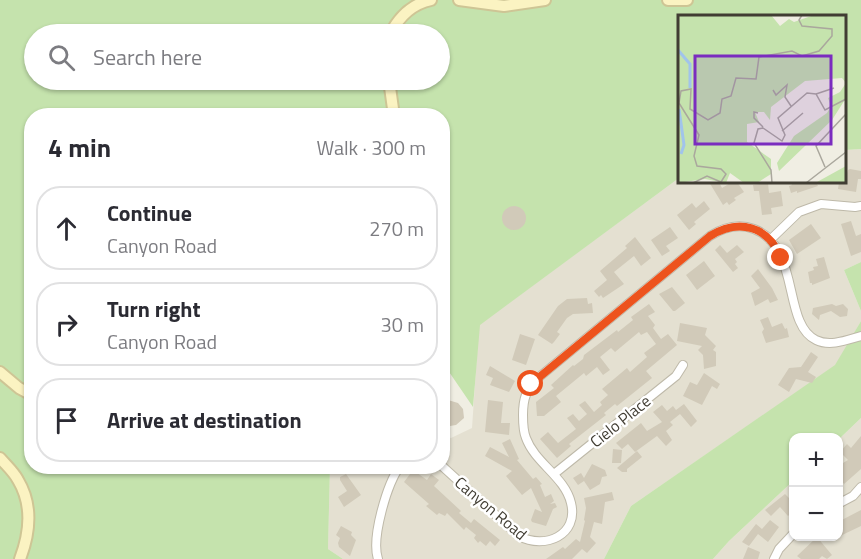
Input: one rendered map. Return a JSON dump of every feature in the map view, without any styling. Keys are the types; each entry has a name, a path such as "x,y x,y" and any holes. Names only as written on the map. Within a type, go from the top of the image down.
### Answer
{"street":[{"path":"395,24 409,9 430,0"},
{"path":"459,0 504,6 545,0"},
{"path":"668,0 687,0"},
{"path":"390,90 393,108"},
{"path":"861,206 821,204 799,212 770,240 776,246 781,258 805,331 819,341 827,343 861,336"},
{"name":"Canyon Road","path":"450,473 519,536 540,543 561,535 572,515 571,504 554,474 531,448 526,438 523,401 531,384 710,236 722,229 735,226 748,227 760,232 770,240"},
{"name":"Cielo Place","path":"554,474 676,376 683,365"},
{"path":"0,372 24,391"},
{"path":"0,458 18,480 27,500 29,523 26,545 20,559"},
{"path":"378,559 375,536 396,474"},
{"path":"843,501 853,496 861,487"},
{"path":"774,559 779,549 789,538"}],"shaded area":[{"path":"861,149 861,262 844,270 861,311 861,321 836,365 631,506 604,559 343,559 328,549 330,474 450,474 450,438 472,428 479,325 678,179 678,183 846,183 846,150"},
{"path":"861,418 861,559 713,559 789,485 789,541 843,541 843,435"}],"green space":[{"path":"0,0 861,0 861,149 846,150 846,15 678,15 678,179 480,325 473,407 450,373 450,108 24,108 24,474 330,474 328,549 343,559 0,559"},
{"path":"861,262 861,311 844,270"},
{"path":"861,321 861,418 843,435 843,433 789,433 789,485 713,559 604,559 631,506 835,365"}],"building":[{"path":"848,170 861,171 861,179 858,179 856,192 838,189 839,183 846,183"},
{"path":"710,183 720,183 722,188 730,183 738,183 744,192 734,198 736,200 729,205 727,202 723,205"},
{"path":"768,183 769,193 781,191 783,206 771,208 772,214 762,215 759,191 754,191 753,185"},
{"path":"791,183 816,183 818,186 791,193 789,186"},
{"path":"704,201 710,209 694,222 696,224 689,230 677,215 692,203 696,208"},
{"path":"514,206 522,210 526,218 522,226 514,230 506,226 502,218 506,210"},
{"path":"851,221 856,236 861,234 861,252 851,256 841,224"},
{"path":"811,224 821,238 797,254 789,240"},
{"path":"670,227 678,238 666,246 670,251 662,256 651,240"},
{"path":"635,237 651,258 641,266 634,256 614,272 624,284 603,298 601,295 599,297 594,291 607,280 600,271 627,248 625,246"},
{"path":"720,245 727,253 737,245 744,252 735,259 738,268 733,272 715,250"},
{"path":"824,257 830,278 812,285 808,272 818,266 816,259"},
{"path":"704,261 715,276 697,290 686,275"},
{"path":"758,269 778,300 770,303 768,299 755,306 751,293 760,288 751,276"},
{"path":"672,287 685,303 675,311 659,294"},
{"path":"587,298 588,304 592,303 593,313 573,314 567,318 557,332 560,334 552,344 538,335 558,306 567,299"},
{"path":"649,304 655,312 648,316 655,325 653,328 661,339 668,334 677,345 646,371 652,378 617,406 615,404 604,413 606,415 569,444 571,446 557,458 540,439 548,432 558,443 576,429 567,418 573,414 579,421 587,414 579,405 585,401 594,412 608,395 602,389 627,368 630,372 647,357 644,353 656,344 647,332 641,335 639,332 615,352 611,348 600,357 610,370 603,375 597,367 586,376 584,373 556,396 561,402 544,416 537,416 536,402 554,388 551,385 583,359 584,355 617,330 618,332 633,320 631,317"},
{"path":"832,304 836,306 843,304 848,309 847,316 840,317 831,311 820,315 819,320 812,314 813,308"},
{"path":"768,317 772,327 782,323 785,329 787,328 789,337 766,343 760,320"},
{"path":"680,323 707,328 705,335 716,346 713,350 716,352 716,366 704,369 703,355 698,350 702,346 677,341"},
{"path":"520,334 535,339 526,365 512,360"},
{"path":"811,352 818,357 808,372 816,377 812,383 796,379 789,392 778,385 789,368 801,367"},
{"path":"490,366 515,381 509,392 490,385 493,378 486,375"},
{"path":"704,373 720,384 717,389 712,386 702,405 683,396 690,382 697,385"},
{"path":"488,400 503,402 501,423 510,423 509,435 485,432"},
{"path":"450,401 458,403 463,409 464,418 456,425 450,426"},
{"path":"684,404 697,421 691,427 680,414 670,422 673,425 666,431 672,440 666,446 657,436 635,452 628,444 622,449 616,443 641,423 647,431 662,422 653,412 662,405 667,411 673,406 676,410"},
{"path":"861,436 861,469 844,484 843,463 848,460 843,455 843,449 847,444 851,448"},
{"path":"510,439 519,459 517,460 533,479 536,477 542,484 540,485 545,497 551,494 554,501 550,504 555,503 557,507 553,509 546,526 531,520 535,509 542,512 531,488 522,495 506,476 512,471 485,456 490,447 509,457 502,443"},
{"path":"613,449 622,450 621,463 612,463"},
{"path":"637,451 642,457 627,469 627,472 622,472 617,468"},
{"path":"592,464 605,470 607,476 602,477 600,484 590,490 584,481 578,485 573,478 581,473 584,478"},
{"path":"346,474 361,495 344,507 338,497 347,491 340,480 340,477"},
{"path":"410,474 419,474 427,480 431,474 439,480 434,486 461,511 459,513 471,523 474,519 500,540 495,546 490,541 486,546 480,541 478,543 474,538 476,535 466,527 464,530 447,513 445,516 439,513 437,515 426,506 429,504 404,482"},
{"path":"612,492 614,500 605,502 602,524 594,522 590,537 596,543 587,553 582,549 572,559 546,559 563,547 565,549 576,539 580,542 585,521 584,498"},
{"path":"785,494 789,498 788,516 780,507 771,516 765,510"},
{"path":"861,510 861,526 843,535 843,519"},
{"path":"770,520 779,527 768,542 758,534 749,546 742,542 756,524 762,529"},
{"path":"341,526 352,532 351,535 356,540 350,556 339,547 340,538 336,535"},
{"path":"813,541 820,541 832,555 827,559 822,556 819,559 801,559 797,556"},
{"path":"748,547 760,552 758,559 743,559"}],"route":[{"path":"531,384 710,236 722,229 735,226 748,227 760,232 776,246 781,258"}]}
